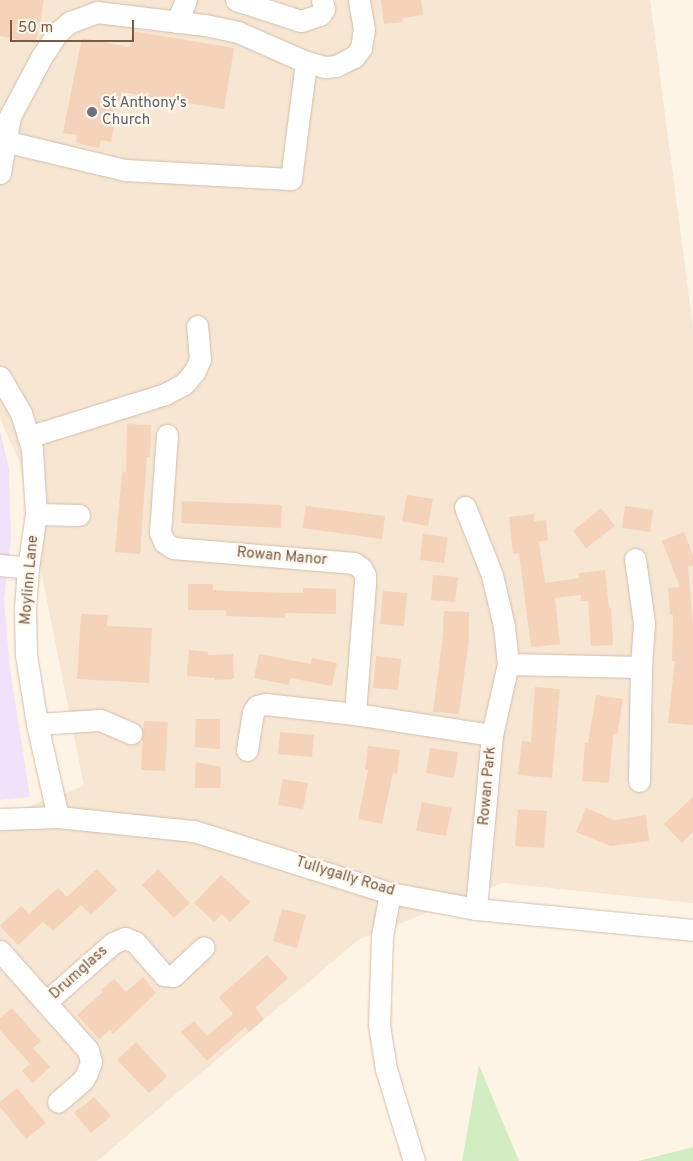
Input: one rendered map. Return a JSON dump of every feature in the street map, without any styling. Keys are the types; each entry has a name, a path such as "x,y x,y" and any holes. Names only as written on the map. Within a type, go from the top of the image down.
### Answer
{"street":[{"path":"177,22 186,0"},
{"path":"236,0 301,21 320,15 324,9 322,0"},
{"path":"0,173 3,141 10,116 42,56 58,32 70,22 97,12 238,32 306,62 336,66 354,57 361,48 364,37 359,0"},
{"path":"3,141 125,170 291,178 306,62"},
{"path":"28,437 165,394 184,384 195,371 200,359 196,326"},
{"name":"Moylinn Lane","path":"0,377 20,412 32,450 36,480 36,514 28,568 25,609 26,655 37,724 58,817"},
{"name":"Rowan Manor","path":"167,435 160,532 168,546 173,548 354,563 361,568 365,583 355,714"},
{"name":"Rowan Park","path":"465,507 492,575 504,626 508,664 492,735 476,909"},
{"path":"36,514 79,515"},
{"path":"635,559 644,623 641,667 639,781"},
{"path":"0,565 28,568"},
{"path":"508,664 641,667"},
{"path":"247,750 253,712 257,706 265,704 355,714 492,735"},
{"path":"37,724 100,720 131,733"},
{"name":"Tullygally Road","path":"0,819 58,817 194,831 298,862 390,893 476,909 693,930"},
{"path":"390,893 382,936 379,1025 386,1068 414,1161"},
{"name":"Drumglass","path":"46,1002 113,943 125,938 135,942 164,975 173,976 204,947"},
{"name":"Drumglass","path":"0,951 88,1050 91,1062 83,1080 58,1102"}],"shaded area":[{"path":"0,0 650,0 693,327 693,903 503,883 358,940 97,1161 0,1161 0,817 84,786 19,460 0,419"},
{"path":"0,431 9,469 11,537 4,600 10,669 30,797 0,800"}],"green space":[{"path":"479,1065 519,1161 462,1161"},
{"path":"693,1147 693,1161 638,1161"}],"building":[{"path":"0,0 44,0 36,43 0,36"},
{"path":"381,0 421,0 423,15 402,18 403,22 384,24"},
{"path":"132,31 234,48 224,109 122,92 111,142 101,140 99,148 76,143 77,135 63,133 82,38 130,47"},
{"path":"127,424 151,425 150,457 147,457 140,554 115,552 122,472 126,472"},
{"path":"407,495 433,499 428,526 402,521"},
{"path":"182,501 282,505 281,528 181,523"},
{"path":"306,506 385,516 382,539 302,528"},
{"path":"625,506 653,510 650,532 622,528"},
{"path":"601,508 615,526 586,548 573,531"},
{"path":"534,514 534,521 546,520 548,540 539,542 545,583 579,578 579,573 605,570 609,608 611,608 613,645 591,646 588,601 581,601 581,595 555,598 560,644 531,647 519,553 513,554 509,517"},
{"path":"684,532 693,555 693,565 688,567 693,627 693,725 668,723 675,661 672,661 673,615 670,615 668,588 680,587 662,541"},
{"path":"423,534 448,537 444,563 420,560"},
{"path":"433,575 458,577 455,602 431,600"},
{"path":"188,584 213,584 213,590 250,592 303,593 303,588 336,589 336,614 285,613 285,618 226,616 226,610 188,610"},
{"path":"383,591 407,593 404,626 380,624"},
{"path":"444,611 469,612 469,639 459,714 433,712 443,635"},
{"path":"81,614 108,615 107,626 152,628 149,683 77,679"},
{"path":"189,650 208,652 208,655 233,654 234,679 215,680 215,678 187,676"},
{"path":"259,654 311,664 312,658 337,663 332,686 290,678 289,685 254,678"},
{"path":"376,656 401,659 398,690 373,688"},
{"path":"535,687 560,689 552,778 518,775 522,741 531,742"},
{"path":"596,695 623,699 617,735 613,734 609,783 582,781 585,743 588,743"},
{"path":"196,719 220,719 220,749 195,747"},
{"path":"144,721 168,722 165,771 141,770"},
{"path":"280,732 314,735 312,757 278,754"},
{"path":"368,746 400,750 397,774 393,773 382,824 358,819 368,770 365,769"},
{"path":"430,748 458,752 454,778 426,773"},
{"path":"196,762 221,767 220,788 195,788"},
{"path":"283,779 308,783 303,809 278,805"},
{"path":"693,797 693,832 682,843 664,824"},
{"path":"422,802 452,808 446,836 416,831"},
{"path":"586,808 614,820 646,815 649,841 611,846 576,832"},
{"path":"518,809 547,811 544,848 515,846"},
{"path":"97,869 117,890 91,915 81,905 53,931 43,922 18,945 0,926 21,906 29,914 58,888 67,897"},
{"path":"158,869 190,903 174,918 142,885"},
{"path":"221,875 250,902 230,922 222,914 214,922 194,903"},
{"path":"282,909 306,915 297,948 273,941"},
{"path":"267,955 288,978 255,1008 264,1019 249,1032 245,1027 207,1061 181,1032 194,1021 207,1036 233,1014 219,997"},
{"path":"143,977 156,993 113,1034 110,1030 99,1039 77,1015 103,992 101,990 114,979 126,992"},
{"path":"12,1008 41,1041 33,1048 50,1067 33,1083 22,1071 30,1064 0,1030 0,1018"},
{"path":"136,1042 167,1076 149,1093 117,1060"},
{"path":"17,1088 46,1123 26,1139 0,1107 0,1102"},
{"path":"94,1097 111,1116 91,1133 74,1113"}],"place":[{"name":"St Anthony's Church","path":"92,112"}]}
